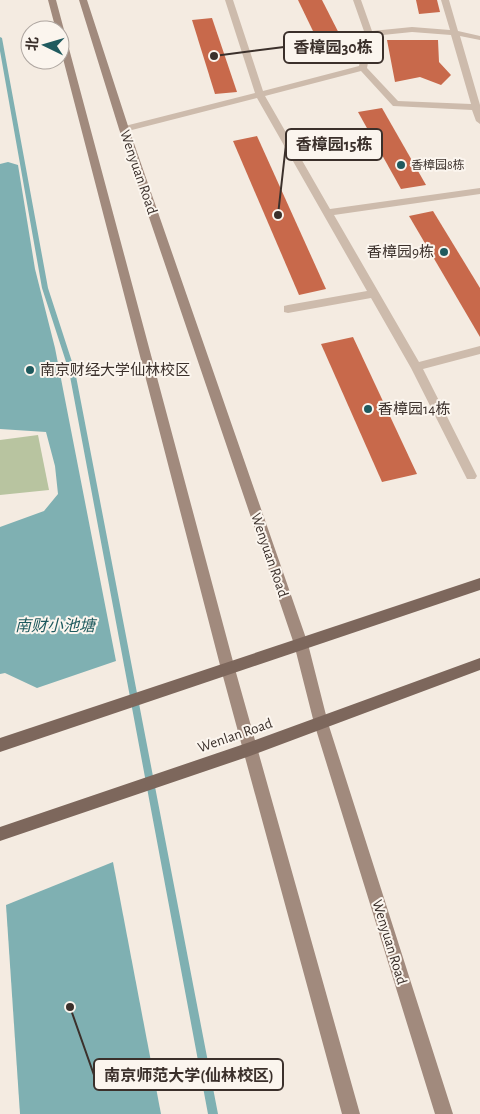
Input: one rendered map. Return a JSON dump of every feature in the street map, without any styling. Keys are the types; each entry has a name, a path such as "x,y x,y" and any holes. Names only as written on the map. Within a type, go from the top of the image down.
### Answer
{"main road":[{"path":"52,0 57,20"},
{"name":"Wenyuan Road","path":"83,0 124,129 301,644 321,723 444,1114"},
{"path":"70,69 228,669 350,1114"},
{"path":"0,746 480,584"},
{"name":"Wenlan Road","path":"0,834 250,749 480,664"}],"street":[{"path":"229,0 260,95 372,294 416,367 471,476"},
{"path":"357,0 369,34 363,68"},
{"path":"445,0 480,121"},
{"path":"369,34 402,29 453,32 480,38"},
{"path":"124,129 363,68"},
{"path":"363,68 396,104 476,108"},
{"path":"328,213 480,191"},
{"path":"288,309 372,294"},
{"path":"416,367 480,350"}],"green space":[{"path":"38,435 49,490 0,495 0,440"}],"water":[{"name":"南财小池塘","path":"8,162 18,165 35,269 55,348 116,661 37,688 5,673 0,674 0,527 44,511 58,494 55,466 46,432 0,429 0,164"},
{"path":"113,862 161,1114 20,1114 6,905"}],"building":[{"path":"298,0 322,0 350,55 326,58"},
{"path":"416,0 437,0 440,12 419,14"},
{"path":"212,18 237,92 215,94 192,20"},
{"path":"387,40 438,40 439,62 451,75 441,85 420,77 395,82"},
{"name":"香樟园8栋","path":"382,108 426,185 401,189 358,112"},
{"path":"257,136 326,289 299,295 233,141"},
{"name":"香樟园9栋","path":"433,211 480,288 480,337 409,216"},
{"name":"香樟园14栋","path":"353,337 417,474 382,482 321,344"}],"waterway":[{"path":"0,38 45,288 72,371 213,1114"}],"place":[{"name":"香樟园30栋","path":"214,56"},
{"name":"香樟园8栋","path":"401,165"},
{"name":"香樟园15栋","path":"278,215"},
{"name":"香樟园9栋","path":"444,252"},
{"name":"南京财经大学仙林校区","path":"30,370"},
{"name":"香樟园14栋","path":"368,409"},
{"name":"南京师范大学(仙林校区)","path":"70,1007"}]}
